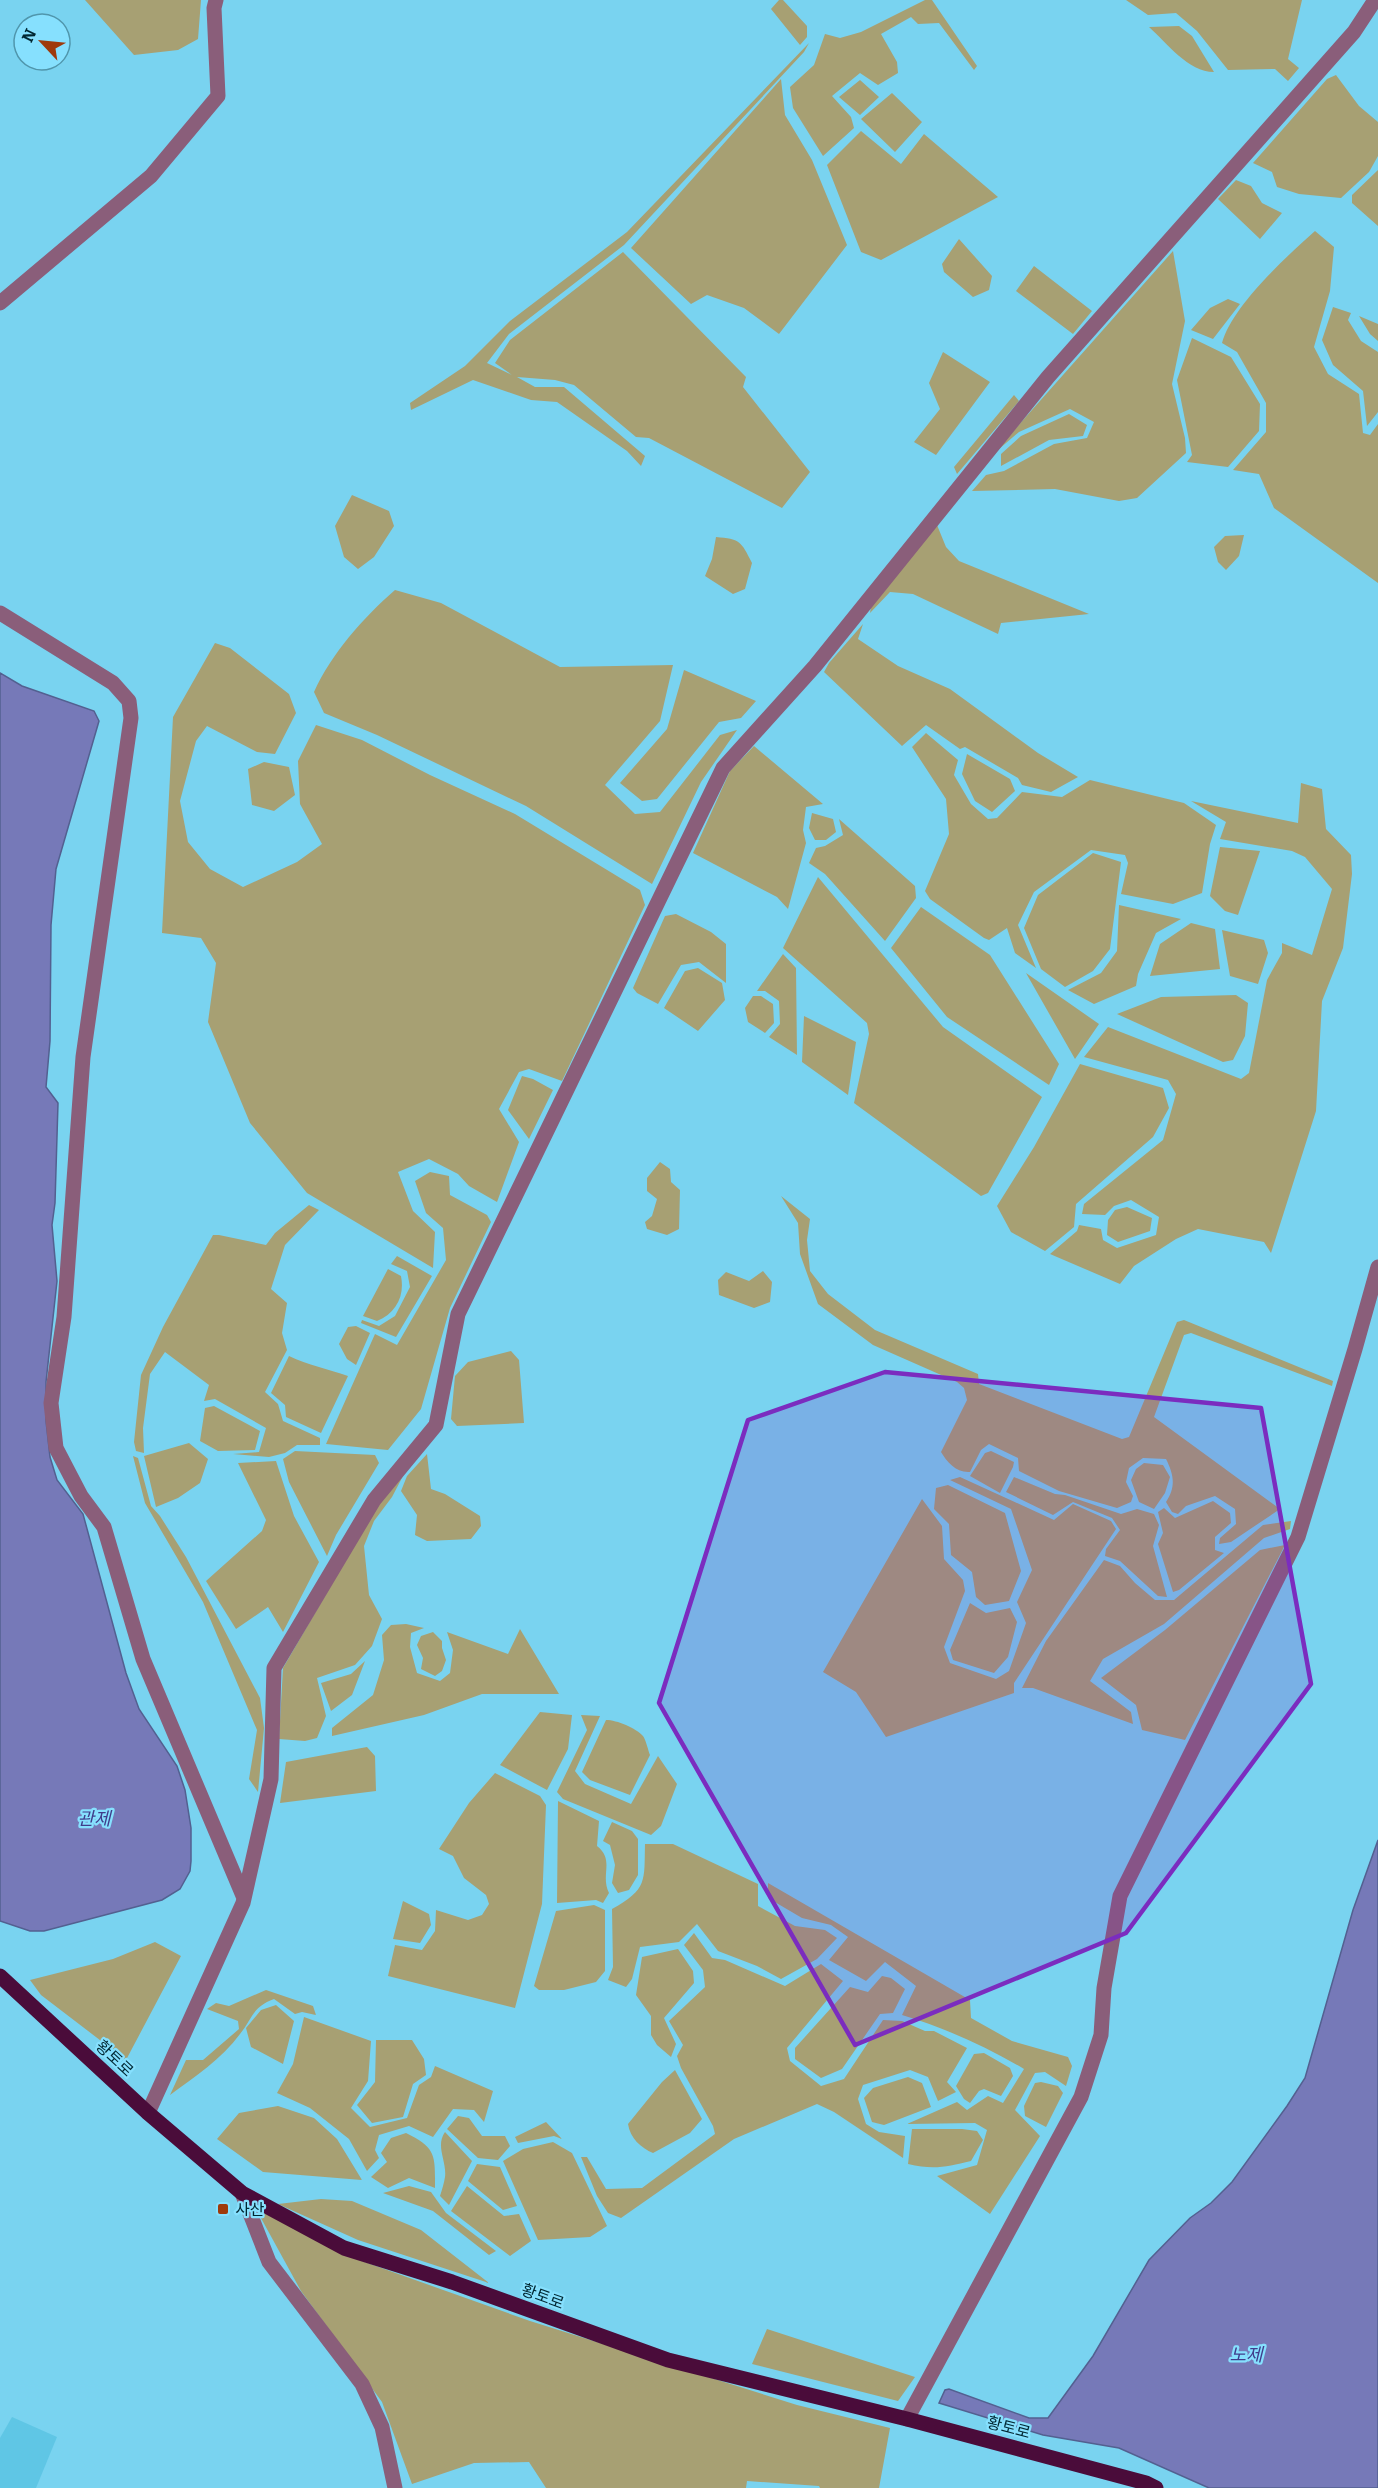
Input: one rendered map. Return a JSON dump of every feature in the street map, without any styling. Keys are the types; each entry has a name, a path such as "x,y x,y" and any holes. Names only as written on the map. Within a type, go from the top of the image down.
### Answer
{"main road":[{"name":"황토로","path":"0,1976 148,2113 242,2193 344,2248 452,2282 668,2360 907,2419 1146,2483 1156,2488"}],"street":[{"path":"0,303 151,176 218,96 214,8 216,0"},
{"path":"148,2113 244,1898 272,1779 274,1668 374,1500 436,1425 458,1314 723,768 815,666 1048,377 1354,32 1374,0"},
{"path":"0,613 113,683 129,701 131,718 83,1057 64,1317 51,1403 56,1448 81,1496 104,1527 143,1659 244,1898"},
{"path":"907,2419 1082,2097 1101,2036 1104,1988 1120,1896 1298,1537 1378,1267"},
{"path":"242,2193 269,2262 362,2384 382,2427 395,2488"}],"highlighted area":[{"path":"885,1372 1261,1408 1311,1684 1126,1933 855,2045 659,1703 748,1420"}],"shaded area":[{"path":"85,0 201,0 198,39 178,50 134,55"},
{"path":"779,0 783,0 807,26 807,37 800,45 771,9"},
{"path":"925,0 932,0 977,66 974,70 939,23 918,24 911,17 881,34 897,62 898,73 878,85 860,73 832,96 851,117 854,128 823,156 793,108 790,87 814,65 825,34 840,38 861,32"},
{"path":"1126,0 1302,0 1288,59 1299,68 1288,81 1275,69 1228,70 1197,31 1176,13 1148,15"},
{"path":"1179,26 1192,36 1214,72 1204,71 1187,62 1149,27"},
{"path":"809,43 804,52 624,245 509,334 487,363 512,375 495,363 510,340 623,252 746,377 743,387 810,472 782,508 649,438 636,437 574,385 555,380 517,377 535,387 564,387 645,456 641,466 627,451 557,402 531,400 473,380 411,410 410,403 465,366 510,321 627,232"},
{"path":"1336,75 1359,106 1378,122 1378,156 1369,172 1341,198 1299,194 1277,187 1272,172 1253,163 1327,79"},
{"path":"781,79 785,115 812,160 847,245 779,334 744,308 707,295 691,304 631,248"},
{"path":"860,80 879,97 860,115 839,97"},
{"path":"892,93 922,122 895,152 861,119"},
{"path":"861,131 901,164 924,134 998,197 881,260 861,252 827,165"},
{"path":"1378,170 1378,226 1352,203 1352,195"},
{"path":"1236,180 1251,186 1262,203 1282,213 1260,239 1218,199"},
{"path":"1315,231 1334,247 1330,291 1314,347 1328,374 1359,394 1363,433 1370,435 1378,424 1378,583 1274,508 1259,474 1233,470 1266,432 1266,403 1237,352 1222,343 1228,329 1248,298 1275,268"},
{"path":"959,239 992,276 989,290 973,297 944,272 942,264"},
{"path":"1173,251 1185,321 1172,384 1185,438 1186,453 1137,498 1119,501 1055,489 972,491 986,475 1004,471 1054,444 1087,438 1094,422 1070,409 1019,432 992,455"},
{"path":"1034,266 1092,311 1073,334 1016,291"},
{"path":"1228,299 1240,304 1213,339 1191,330 1210,308"},
{"path":"1333,307 1351,313 1348,320 1361,341 1378,352 1378,412 1367,426 1363,391 1333,365 1322,340"},
{"path":"1359,316 1378,324 1378,341 1370,334"},
{"path":"1192,338 1231,357 1260,404 1259,431 1228,467 1187,462 1192,455 1177,380"},
{"path":"943,352 990,382 936,455 914,442 940,409 929,383"},
{"path":"1014,395 1019,401 957,474 954,467"},
{"path":"1069,414 1087,425 1083,436 1049,440 1001,466 1001,454 1021,436"},
{"path":"352,495 389,511 394,526 374,557 358,569 344,557 335,526"},
{"path":"937,525 946,547 959,561 1089,614 1001,623 998,634 913,594 890,592 870,613 871,607"},
{"path":"1244,535 1239,556 1226,570 1218,562 1214,547 1225,536"},
{"path":"716,537 735,540 745,550 752,563 745,589 733,594 705,576 712,559"},
{"path":"395,590 441,603 560,667 673,665 660,721 605,785 635,814 660,812 720,735 737,730 701,782 652,884 526,806 377,735 324,713 314,692 321,678 349,637"},
{"path":"863,624 858,639 898,666 950,689 1038,753 1078,777 1051,792 1022,785 1018,778 965,747 960,749 926,725 902,746 824,672"},
{"path":"215,643 230,648 289,694 296,713 275,754 257,752 207,726 196,741 180,801 188,842 210,869 243,887 297,862 322,844 300,804 298,761 316,725 362,740 430,775 515,814 640,890 645,905 562,1081 529,1069 519,1072 499,1109 519,1142 497,1202 469,1186 458,1174 429,1159 398,1172 413,1211 435,1232 433,1268 307,1193 250,1123 208,1022 216,963 201,938 162,933 173,717"},
{"path":"684,670 756,701 741,718 719,722 657,799 642,801 620,783 667,729"},
{"path":"926,733 958,760 954,775 971,804 988,819 997,818 1022,792 1062,797 1090,780 1184,803 1216,825 1210,844 1202,893 1173,904 1121,894 1128,863 1125,855 1091,850 1034,892 1018,925 1036,968 1015,953 1007,928 989,940 984,938 930,899 925,891 949,834 946,799 912,747"},
{"path":"754,746 823,804 806,807 803,830 806,843 788,909 777,897 693,853 730,771"},
{"path":"967,754 1010,779 1015,791 992,812 975,801 962,774"},
{"path":"264,762 289,767 295,795 274,811 252,805 248,769"},
{"path":"1301,783 1322,789 1326,829 1351,855 1352,874 1343,948 1322,1001 1316,1111 1271,1253 1264,1242 1198,1229 1176,1239 1134,1266 1120,1284 1050,1254 1077,1231 1079,1225 1101,1229 1103,1240 1117,1248 1156,1235 1159,1217 1131,1200 1114,1206 1105,1215 1082,1214 1084,1204 1163,1140 1176,1094 1168,1080 1084,1057 1108,1027 1241,1079 1249,1073 1267,980 1282,953 1282,943 1312,955 1332,889 1305,857 1292,851 1220,839 1226,822 1191,801 1298,823"},
{"path":"812,813 833,819 836,832 826,840 815,840 809,828"},
{"path":"839,819 915,886 916,898 885,941 825,874 809,863 816,848 825,846 843,835"},
{"path":"1220,847 1260,851 1238,915 1225,911 1210,896"},
{"path":"1093,853 1121,862 1110,949 1093,971 1065,987 1041,969 1024,928 1038,895"},
{"path":"818,877 943,1027 1042,1097 988,1193 981,1196 854,1103 869,1034 867,1023 783,948"},
{"path":"1119,905 1181,919 1156,933 1138,974 1136,986 1094,1004 1068,990 1101,973 1117,951"},
{"path":"921,907 990,955 1059,1064 1049,1085 947,1017 891,948"},
{"path":"676,914 711,932 726,944 726,983 699,962 681,965 658,1004 637,993 633,988 665,916"},
{"path":"1191,923 1215,929 1220,969 1150,976 1160,944"},
{"path":"1222,930 1264,940 1268,953 1258,984 1230,976"},
{"path":"783,954 796,968 797,1055 769,1037 780,1024 779,1001 765,991 757,991"},
{"path":"698,968 722,983 725,1000 698,1031 664,1008 685,971"},
{"path":"1026,973 1099,1024 1075,1059"},
{"path":"1236,995 1248,1003 1245,1036 1233,1060 1223,1062 1117,1014 1161,997"},
{"path":"753,996 761,996 773,1004 774,1023 765,1033 748,1022 745,1008"},
{"path":"804,1016 856,1042 848,1095 802,1062"},
{"path":"1080,1064 1163,1088 1169,1108 1153,1137 1076,1204 1074,1227 1045,1251 1011,1232 997,1206 1034,1147"},
{"path":"522,1076 553,1090 529,1139 508,1110"},
{"path":"660,1162 670,1169 671,1182 680,1190 679,1229 667,1235 647,1229 645,1222 652,1216 657,1199 647,1191 647,1178"},
{"path":"430,1172 449,1176 450,1195 487,1215 491,1222 450,1308 421,1409 388,1450 326,1444 375,1334 397,1345 446,1260 443,1228 426,1213 415,1181"},
{"path":"781,1196 810,1219 807,1240 810,1271 828,1294 875,1330 978,1374 979,1384 1122,1439 1129,1437 1177,1322 1184,1320 1333,1381 1332,1386 1191,1333 1184,1335 1154,1417 1280,1509 1231,1542 1219,1544 1220,1538 1236,1524 1235,1509 1215,1496 1186,1506 1178,1514 1172,1512 1166,1502 1173,1481 1166,1459 1143,1458 1129,1468 1126,1482 1133,1496 1131,1502 1117,1508 1059,1491 1019,1471 1018,1458 989,1444 981,1450 970,1472 956,1469 941,1452 967,1400 964,1388 957,1382 873,1345 818,1304 800,1254 798,1223"},
{"path":"309,1205 319,1210 285,1245 271,1289 287,1303 282,1333 287,1350 265,1392 278,1404 283,1421 320,1438 320,1445 297,1445 285,1453 269,1457 233,1454 259,1452 266,1428 215,1399 204,1401 209,1385 165,1352 150,1374 143,1428 144,1453 136,1451 134,1442 141,1375 163,1327 213,1235 266,1245 275,1233"},
{"path":"1127,1207 1152,1218 1150,1231 1118,1242 1107,1235 1108,1220 1115,1210"},
{"path":"397,1256 432,1276 396,1337 361,1323 362,1320 379,1326 395,1316 410,1287 407,1271 391,1264"},
{"path":"388,1269 401,1276 402,1290 398,1303 384,1318 377,1321 363,1316"},
{"path":"763,1271 772,1282 770,1302 754,1308 719,1295 718,1280 726,1272 749,1281"},
{"path":"356,1326 370,1333 356,1365 347,1359 339,1344 348,1327"},
{"path":"511,1351 519,1360 524,1423 457,1426 451,1419 455,1376 468,1362"},
{"path":"289,1356 348,1376 321,1433 286,1417 285,1405 271,1393"},
{"path":"214,1406 260,1431 255,1450 218,1451 200,1441 205,1408"},
{"path":"189,1443 208,1459 200,1483 178,1498 156,1507 144,1456"},
{"path":"295,1451 375,1455 379,1463 336,1535 327,1556 289,1482 283,1459"},
{"path":"991,1451 1014,1462 1000,1493 970,1476 985,1453"},
{"path":"427,1454 431,1489 445,1494 480,1516 481,1526 471,1539 427,1541 415,1535 417,1515 401,1491 407,1476"},
{"path":"133,1456 138,1458 151,1506 186,1557 260,1698 264,1728 258,1792 249,1779 257,1730 203,1602 145,1503"},
{"path":"276,1461 294,1516 319,1562 283,1632 268,1607 236,1629 206,1581 262,1531 266,1520 238,1463"},
{"path":"1144,1463 1163,1465 1170,1477 1165,1493 1154,1509 1139,1502 1131,1480 1136,1469"},
{"path":"403,1476 392,1497 374,1521 364,1546 369,1595 382,1619 372,1646 355,1665 317,1678 326,1716 317,1738 305,1741 279,1739 283,1668 377,1506"},
{"path":"960,1477 1054,1520 1073,1504 1111,1521 1116,1529 1014,1683 1014,1693 886,1737 856,1692 823,1672 922,1499 942,1526 944,1559 963,1580 965,1591 944,1647 950,1663 996,1679 1009,1671 1026,1623 1017,1602 1032,1570 1011,1509 950,1480"},
{"path":"1014,1477 1055,1494 1065,1495 1121,1514 1137,1509 1154,1514 1159,1525 1153,1546 1167,1597 1158,1596 1120,1561 1105,1556 1106,1549 1120,1530 1112,1518 1073,1502 1053,1515 1006,1492"},
{"path":"948,1485 1005,1513 1021,1571 1009,1601 985,1605 976,1597 972,1572 951,1555 949,1524 934,1509 936,1488"},
{"path":"1213,1501 1230,1513 1231,1523 1215,1537 1215,1550 1224,1553 1179,1590 1173,1592 1158,1544 1163,1533 1158,1512 1164,1508 1175,1518"},
{"path":"1291,1521 1290,1529 1264,1538 1164,1624 1103,1659 1090,1681 1131,1712 1133,1724 1033,1688 1022,1688 1046,1641 1104,1560 1120,1566 1155,1600 1174,1600 1263,1525"},
{"path":"1285,1545 1185,1740 1142,1730 1136,1705 1101,1678 1165,1630 1260,1550"},
{"path":"970,1603 986,1613 1010,1608 1017,1622 1008,1657 994,1673 953,1660 950,1650"},
{"path":"406,1624 424,1628 411,1633 410,1647 417,1673 440,1681 450,1673 453,1650 447,1632 508,1654 520,1629 559,1694 482,1694 424,1715 332,1736 332,1728 373,1695 384,1660 382,1635 391,1625"},
{"path":"433,1632 442,1641 446,1660 442,1671 435,1676 421,1669 423,1658 417,1645 421,1636"},
{"path":"365,1661 352,1695 331,1711 321,1683 351,1674"},
{"path":"540,1712 572,1715 568,1749 547,1790 500,1765"},
{"path":"581,1715 600,1716 575,1771 585,1784 631,1804 658,1756 677,1784 661,1826 651,1835 563,1799 557,1792 587,1730"},
{"path":"606,1720 621,1723 636,1730 643,1736 647,1745 650,1755 630,1795 590,1780 582,1772"},
{"path":"367,1747 375,1756 376,1791 280,1803 286,1762"},
{"path":"495,1773 540,1796 546,1805 542,1904 515,2008 388,1976 395,1945 422,1950 435,1931 436,1910 468,1920 482,1915 489,1904 486,1895 464,1878 453,1856 439,1849 469,1803"},
{"path":"558,1801 599,1821 597,1846 605,1857 609,1893 603,1903 596,1900 557,1903"},
{"path":"612,1822 632,1831 638,1839 638,1875 629,1890 618,1893 612,1883 615,1865 610,1845 603,1841"},
{"path":"645,1844 673,1844 758,1884 758,1906 795,1926 825,1930 837,1938 817,1959 781,1979 757,1966 718,1951 697,1924 679,1942 640,1947 632,1979 626,1987 608,1980 613,1967 612,1909 632,1896 642,1883"},
{"path":"768,1883 970,2000 971,2018 1012,2041 1068,2057 1072,2066 1066,2086 1045,2072 1035,2073 1015,2110 1040,2136 990,2214 937,2176 977,2165 987,2130 975,2123 907,2124 957,2102 967,2110 988,2096 1003,2103 1024,2069 964,2038 902,2015 916,1986 885,1962 866,1981 829,1960 848,1937 831,1925 802,1918 768,1898"},
{"path":"403,1901 429,1914 431,1925 420,1943 393,1939"},
{"path":"594,1905 605,1910 605,1971 596,1982 564,1990 539,1990 534,1986 556,1911"},
{"path":"694,1933 712,1958 725,1960 785,1986 821,1964 843,1981 787,2048 790,2061 821,2086 844,2079 883,2020 902,2021 925,2031 934,2031 967,2048 947,2082 956,2092 938,2101 928,2077 910,2070 863,2085 858,2099 866,2124 879,2132 905,2136 903,2158 834,2112 817,2104 734,2139 621,2218 608,2213 597,2196 581,2157 587,2157 606,2189 642,2188 715,2134 713,2126 681,2068 677,2056 683,2045 669,2021 705,1987 703,1970 684,1945"},
{"path":"155,1942 181,1956 126,2060 41,1995 30,1980 113,1959"},
{"path":"678,1949 693,1971 694,1983 664,2018 676,2044 671,2057 657,2045 651,2035 651,2016 636,1995 642,1957"},
{"path":"882,1976 891,1978 905,1989 893,2013 880,2014 842,2069 821,2078 795,2059 795,2048 850,1987 868,1992"},
{"path":"266,1990 313,2006 316,2015 302,2012 295,2014 274,1999 267,2002 257,2009 225,2052 170,2095 186,2060 203,2060 239,2029 238,2021 207,2009 216,2003 229,2006"},
{"path":"276,2005 294,2021 283,2064 251,2047 246,2028 261,2010"},
{"path":"304,2017 371,2041 368,2081 351,2108 370,2127 407,2118 419,2085 431,2077 435,2066 493,2091 484,2122 474,2110 453,2109 433,2137 409,2126 379,2135 375,2150 379,2158 367,2171 349,2139 310,2108 277,2093 293,2064"},
{"path":"376,2040 412,2040 424,2059 426,2075 413,2084 403,2117 372,2123 357,2105 375,2082"},
{"path":"984,2053 1010,2068 1013,2076 1001,2096 984,2089 979,2091 970,2103 964,2099 956,2086 974,2054"},
{"path":"675,2070 702,2119 690,2133 653,2153 637,2142 628,2124 662,2082"},
{"path":"908,2077 922,2083 931,2107 884,2125 872,2122 864,2098 873,2088"},
{"path":"1035,2083 1058,2086 1063,2093 1046,2127 1025,2116 1024,2106"},
{"path":"278,2106 314,2118 337,2139 362,2180 263,2172 217,2139 239,2113"},
{"path":"458,2116 469,2118 482,2136 505,2136 510,2146 498,2160 478,2158 447,2129"},
{"path":"546,2122 562,2139 554,2136 518,2143 515,2137"},
{"path":"912,2129 977,2131 983,2140 971,2161 940,2167 917,2166 908,2164"},
{"path":"445,2132 472,2161 449,2205 440,2196 445,2177 441,2143"},
{"path":"406,2133 424,2143 432,2154 435,2188 409,2178 388,2188 371,2177 387,2162 381,2153 391,2138"},
{"path":"553,2142 572,2153 607,2226 590,2237 538,2240 503,2161 523,2149"},
{"path":"477,2164 500,2167 517,2206 503,2210 468,2181"},
{"path":"409,2186 431,2192 446,2213 496,2251 489,2255 433,2211 383,2193"},
{"path":"467,2186 504,2216 519,2214 531,2241 510,2256 451,2211"},
{"path":"321,2199 352,2201 421,2230 489,2283 358,2240 278,2204"},
{"path":"256,2209 362,2261 530,2321 797,2405 890,2428 879,2488 820,2488 819,2486 747,2481 746,2488 546,2488 529,2462 474,2463 412,2484 382,2402 301,2291"},
{"path":"767,2329 915,2377 898,2401 752,2364"},
{"path":"12,2417 57,2437 36,2488 0,2488 0,2438"}],"water":[{"name":"관제","path":"0,673 22,686 94,711 99,721 56,869 51,925 50,1041 46,1087 58,1103 55,1203 52,1225 57,1281 46,1382 46,1421 50,1457 57,1480 83,1514 126,1673 139,1709 177,1766 185,1790 191,1828 190,1871 180,1889 162,1900 44,1931 30,1931 0,1921"},
{"name":"노제","path":"1378,1840 1378,2488 1209,2488 1119,2448 1043,2435 939,2403 945,2390 949,2389 1029,2418 1048,2418 1093,2356 1149,2260 1190,2218 1211,2203 1232,2182 1305,2078 1353,1910"}],"place":[{"name":"사산","path":"223,2209"}]}
